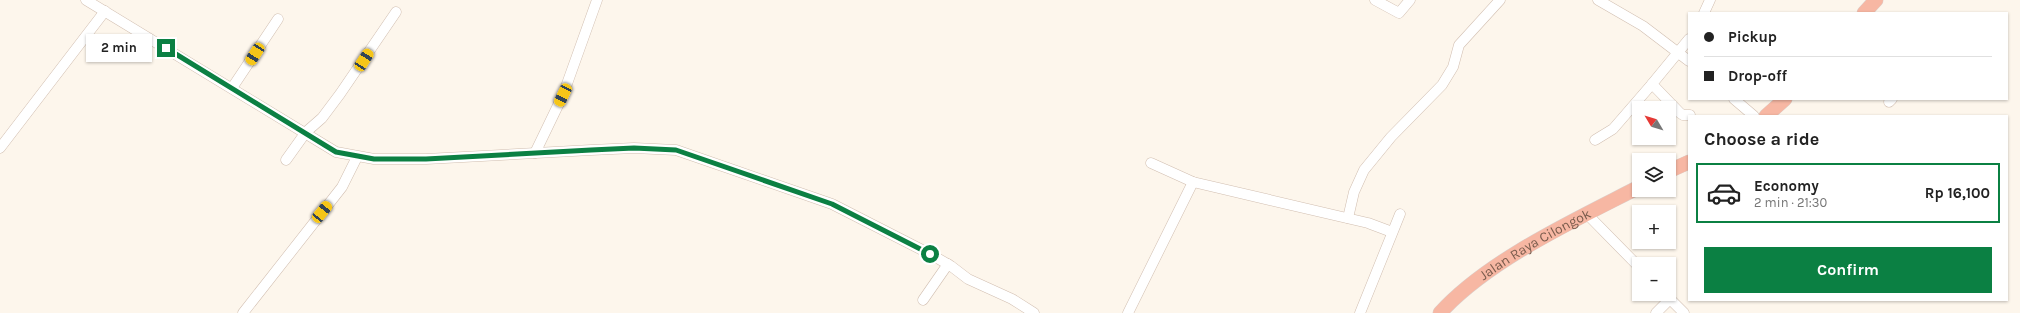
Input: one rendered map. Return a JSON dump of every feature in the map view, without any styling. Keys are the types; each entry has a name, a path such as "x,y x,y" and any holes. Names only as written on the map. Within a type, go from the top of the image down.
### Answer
{"highway":[{"path":"1865,12 1876,0"},
{"path":"1767,115 1784,100"},
{"path":"1676,168 1688,162"},
{"name":"Jalan Raya Cilongok","path":"1440,313 1468,286 1488,272 1588,214 1632,191"}],"street":[{"path":"86,0 306,132 336,152 357,157 426,159 634,148 676,150 832,204 948,264 968,279 1012,299 1034,313"},
{"path":"535,153 563,95 597,0"},
{"path":"1375,0 1399,13 1410,0"},
{"path":"1348,218 1354,192 1364,170 1391,137 1442,86 1453,67 1459,45 1500,0"},
{"path":"1598,0 1643,26 1688,60"},
{"path":"1704,12 1710,0"},
{"path":"0,148 105,11"},
{"path":"286,160 306,132 322,118 331,106 396,12"},
{"path":"232,88 278,19"},
{"path":"1595,140 1602,138 1613,130 1688,40"},
{"path":"1652,84 1680,113 1683,115 1690,115"},
{"path":"1735,100 1753,115"},
{"path":"243,313 342,187 357,157"},
{"path":"1151,163 1193,182 1348,218 1392,232"},
{"path":"1128,313 1193,182"},
{"path":"1360,313 1400,214"},
{"path":"1588,214 1632,260"},
{"path":"923,300 948,264"},
{"path":"1656,313 1665,301"},
{"path":"1672,301 1684,313"}],"route":[{"path":"166,48 306,132 336,152 346,155 374,159 426,159 634,148 661,148 676,150 832,204 930,254"}]}
